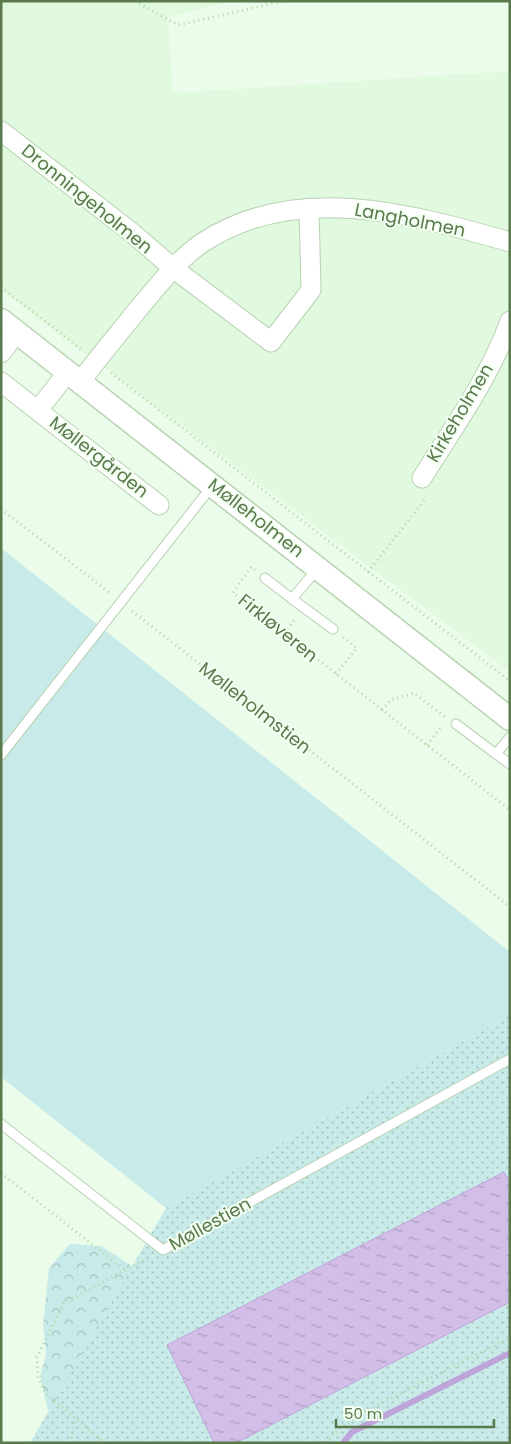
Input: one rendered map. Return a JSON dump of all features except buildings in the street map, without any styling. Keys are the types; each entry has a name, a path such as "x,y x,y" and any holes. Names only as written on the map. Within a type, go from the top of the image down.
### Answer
{"street":[{"name":"Dronningeholmen","path":"1,131 132,232 172,268"},
{"name":"Langholmen","path":"74,377 96,361 172,268 201,244 225,230 270,214 309,208 352,208 441,222 510,242"},
{"path":"172,268 271,342 311,290 309,208"},
{"name":"Kirkeholmen","path":"422,478 473,396 504,337 510,321"},
{"path":"1,353 9,326"},
{"name":"Mølleholmen","path":"9,326 319,567 510,719"},
{"name":"Møllergården","path":"38,410 74,377"},
{"name":"Møllergården","path":"1,382 159,505"}],"lane":[{"path":"1,755 213,485"},
{"path":"292,599 319,567"},
{"name":"Firkløveren","path":"265,578 333,629"},
{"path":"456,724 510,764"},
{"path":"496,754 510,737"},
{"name":"Møllestien","path":"163,1250 510,1059"},
{"path":"1,1124 163,1250"}],"path":[{"path":"135,1 178,25 284,1"},
{"path":"1,287 510,681"},
{"path":"368,572 426,497 422,478"},
{"name":"Mølleholmstien","path":"1,509 510,907"},
{"name":"Firkløveren","path":"265,578 251,567 233,593 510,810"},
{"name":"Firkløveren","path":"333,629 357,648 336,674"},
{"path":"382,710 391,700 414,693 448,719 427,745"},
{"path":"1,1174 125,1270"},
{"name":"Møllestien","path":"104,1443 46,1394 38,1378 37,1357 64,1303 163,1250"},
{"path":"326,1443 333,1434 360,1414 510,1338"},
{"path":"70,1443 76,1420"}],"shaded area":[{"path":"1,1 233,1 168,17 173,93 510,71 510,672 1,290"}],"green space":[{"path":"1,548 510,952 510,1015 166,1208 1,1077"},
{"path":"510,1015 510,1443 30,1443 166,1208"},
{"path":"70,1244 101,1246 135,1268 66,1417 48,1410 40,1376 46,1354 43,1326 49,1268"}],"water":[{"path":"504,1172 510,1183 510,1302 236,1443 214,1443 167,1345"}],"waterway":[{"path":"343,1443 352,1432 510,1353"}]}
